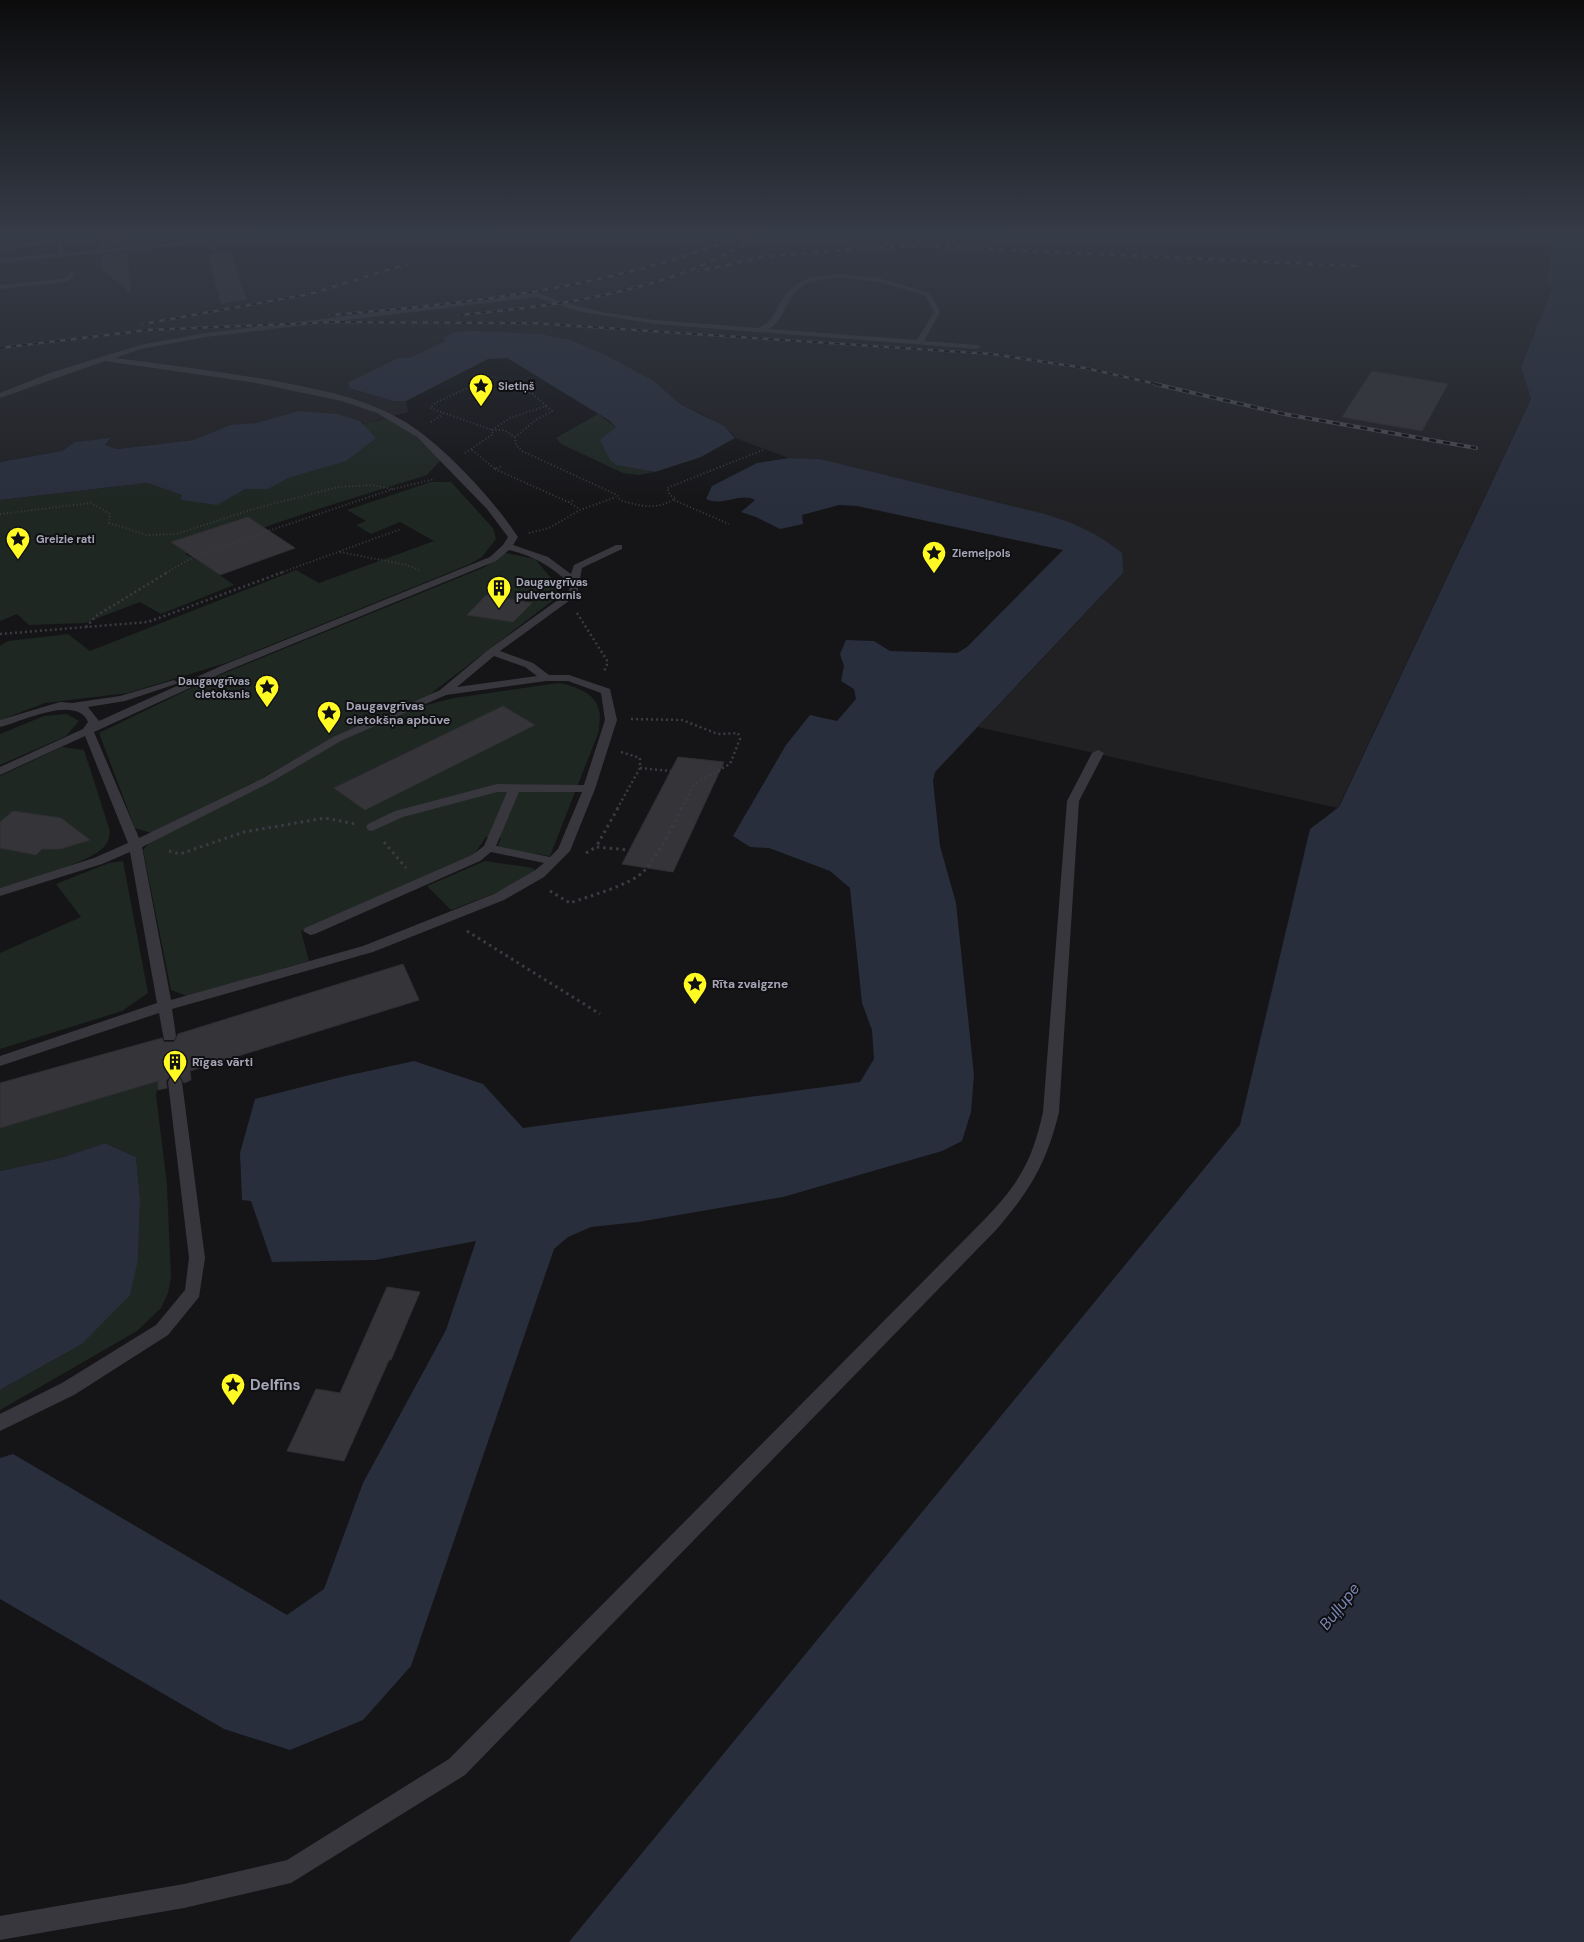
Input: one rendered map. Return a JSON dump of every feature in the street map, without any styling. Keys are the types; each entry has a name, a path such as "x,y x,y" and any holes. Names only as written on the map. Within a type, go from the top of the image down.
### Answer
{"lane":[{"path":"0,396 102,358 140,347 206,335 284,326"},
{"path":"697,326 977,347"},
{"path":"758,330 765,326"},
{"path":"920,342 929,326"},
{"path":"0,771 225,668 493,559 507,547 513,537 501,518 448,460 415,431 392,417 355,402 317,392 241,378 102,358"},
{"path":"507,547 534,552 553,562 574,588"},
{"path":"444,692 574,588 577,567 620,547"},
{"path":"492,652 529,665 546,678"},
{"path":"0,724 60,705 121,699 225,668"},
{"path":"0,892 98,862 267,780 337,739 444,692 546,678 569,678 606,691 611,720 589,789 564,851 539,874 498,897 368,949 165,1006 0,1061"},
{"path":"60,705 83,708 91,714 94,722 88,730"},
{"path":"88,730 134,845 169,1036"},
{"path":"0,1928 184,1896 291,1871 457,1767 990,1225 1018,1195 1034,1171 1043,1146 1051,1112 1073,801 1098,753"},
{"path":"372,827 400,814 497,788 589,789"},
{"path":"310,931 476,858 489,848 515,788"},
{"path":"489,848 553,861"},
{"path":"0,1423 68,1389 162,1330 193,1292 197,1258 175,1082"}],"path":[{"path":"515,437 536,420 550,414 552,411 541,398 526,390 507,386 494,376 454,392 430,406 436,412 492,430 504,430 515,437 516,444 522,451 617,495 616,497 632,504 653,506 674,500"},
{"path":"428,479 448,460 472,450 482,439 493,434 492,430 501,420 522,416 546,406"},
{"path":"472,450 479,458 495,469 568,502 580,510"},
{"path":"729,524 674,500 675,498 670,495 667,488 763,450"},
{"path":"495,469 502,466"},
{"path":"86,627 96,616 135,594 182,563 204,553 393,489 428,479 463,478"},
{"path":"0,514 91,503 110,514 109,523 121,529 147,535 176,534 257,508 338,487 371,485 393,489"},
{"path":"513,537 549,528 580,510 616,497"},
{"path":"568,502 575,500"},
{"path":"0,634 148,622 401,529"},
{"path":"254,531 259,534"},
{"path":"199,550 204,553"},
{"path":"339,551 407,565 428,573 431,584"},
{"path":"574,588 573,604 584,625 599,643 608,662 601,681 606,691"},
{"path":"523,883 549,890 570,903 625,882 643,872 667,837 694,784 730,764 740,740 738,734 718,734 682,720 632,718 611,720"},
{"path":"602,747 640,758 640,768 596,847 629,850"},
{"path":"640,768 671,771"}],"shaded area":[{"path":"0,326 1538,326 1521,367 1531,399 1338,808 978,727 1123,573 865,471 820,459 789,458 735,438 732,433 704,415 680,404 654,381 606,355 571,340 540,334 475,331 446,340 409,358 398,358 348,382 349,388 393,401 406,401 408,412 364,424 360,421 298,411 256,423 231,426 193,440 117,449 105,445 111,439 75,442 62,451 0,462"},
{"path":"598,414 616,427 610,460 616,465 655,472 639,475 623,473 561,444 556,438"},
{"path":"389,418 412,433 441,460 427,475 318,509 185,554 201,562 234,585 161,614 140,602 85,623 29,625 17,614 0,621 0,500 147,483 182,495 180,500 217,504 359,432 364,424"},
{"path":"431,482 451,482 493,528 496,539 482,557 470,564 229,662 128,693 45,703 0,720 0,646 8,641 68,634 90,651 296,570 319,583 434,541 400,522 371,534 356,525 366,521 347,510"},
{"path":"505,553 535,559 560,589 556,598 429,695 334,737 262,778 151,833 135,828 99,733 210,679 485,567"},
{"path":"558,683 577,688 589,695 597,704 600,717 599,731 550,856 497,848 501,838 486,837 472,857 301,931 309,961 187,996 171,990 143,850 153,839 341,741 415,708 454,698"},
{"path":"67,714 79,721 66,736 0,765 0,734 44,716"},
{"path":"62,747 84,750 110,831 109,839 105,846 97,853 85,859 40,876 0,888 0,776"},
{"path":"123,861 148,993 122,1011 0,1049 0,953 81,917 56,884 109,863"},
{"path":"485,861 533,868 536,873 493,894 451,910 427,886"},
{"path":"153,1041 158,1086 156,1095 167,1185 171,1278 168,1293 161,1308 137,1331 0,1410 0,1390 82,1344 138,1260 140,1199 136,1157 105,1143 60,1158 0,1171 0,1083"}],"water":[{"name":"Buļļupe","path":"1538,326 1584,326 1584,1942 569,1942 1240,1125 1310,829 1339,807 1531,399 1521,367"},
{"path":"455,332 540,334 571,340 606,355 654,381 680,404 724,426 735,438 701,457 655,472 616,465 610,460 600,440 616,427 610,421 507,358 488,359 406,401 393,401 349,388 348,382 398,358 409,358 445,341 444,337"},
{"path":"298,411 337,414 360,421 376,438 346,461 288,478 268,489 246,489 217,505 180,500 182,495 147,483 0,500 0,462 62,451 75,442 111,438 105,445 117,449 193,440 231,425 256,423"},
{"path":"789,458 820,459 1045,514 1085,529 1122,553 1123,573 935,772 933,781 940,846 956,903 974,1075 971,1112 962,1141 942,1151 783,1197 638,1222 591,1227 568,1237 554,1249 411,1666 363,1720 290,1750 224,1729 0,1599 0,1458 13,1454 287,1615 324,1589 363,1483 446,1330 476,1241 375,1260 272,1262 251,1201 242,1200 240,1153 255,1099 414,1061 483,1084 523,1128 860,1082 874,1059 872,1030 862,1003 850,888 830,871 769,848 750,847 733,836 786,745 810,715 837,721 856,699 854,689 841,681 844,666 840,654 846,640 874,641 890,651 957,653 967,647 1063,550 857,506 839,505 802,515 803,524 780,529 741,512 755,500 749,498 719,501 706,499 712,486 757,463"},
{"path":"105,1143 136,1157 140,1199 138,1260 130,1295 82,1344 0,1390 0,1171 60,1158"}],"building":[{"path":"1372,371 1448,384 1422,431 1342,417"},
{"path":"248,517 295,548 220,575 171,542"},
{"name":"Daugavgrīvas pulvertornis","path":"486,595 532,603 513,622 467,615"},
{"path":"503,706 535,725 365,810 334,788"},
{"path":"678,757 724,762 673,872 622,864"},
{"path":"13,811 61,818 90,840 60,849 42,849 36,855 0,848 0,822"},
{"path":"403,964 419,1000 190,1071 191,1080 184,1083 180,1076 170,1076 166,1081 167,1088 158,1090 158,1081 0,1128 0,1083 162,1038 164,1042 174,1042 178,1034"},
{"path":"387,1287 420,1292 344,1461 287,1451 316,1389 340,1393"}],"railway":[{"path":"0,348 148,330 250,326"},
{"path":"571,326 992,354 1085,368 1161,385"},
{"path":"1155,384 1284,414 1476,448"}],"place":[{"name":"Sietiņš","path":"481,407"},
{"name":"Greizie rati","path":"18,560"},
{"name":"Ziemeļpols","path":"934,574"},
{"name":"Daugavgrīvas pulvertornis","path":"499,609"},
{"name":"Daugavgrīvas cietoksnis","path":"267,708"},
{"name":"Daugavgrīvas cietokšņa apbūve","path":"329,734"},
{"name":"Rīta zvaigzne","path":"695,1005"},
{"name":"Rīgas vārti","path":"175,1083"},
{"name":"Delfīns","path":"233,1406"}]}
